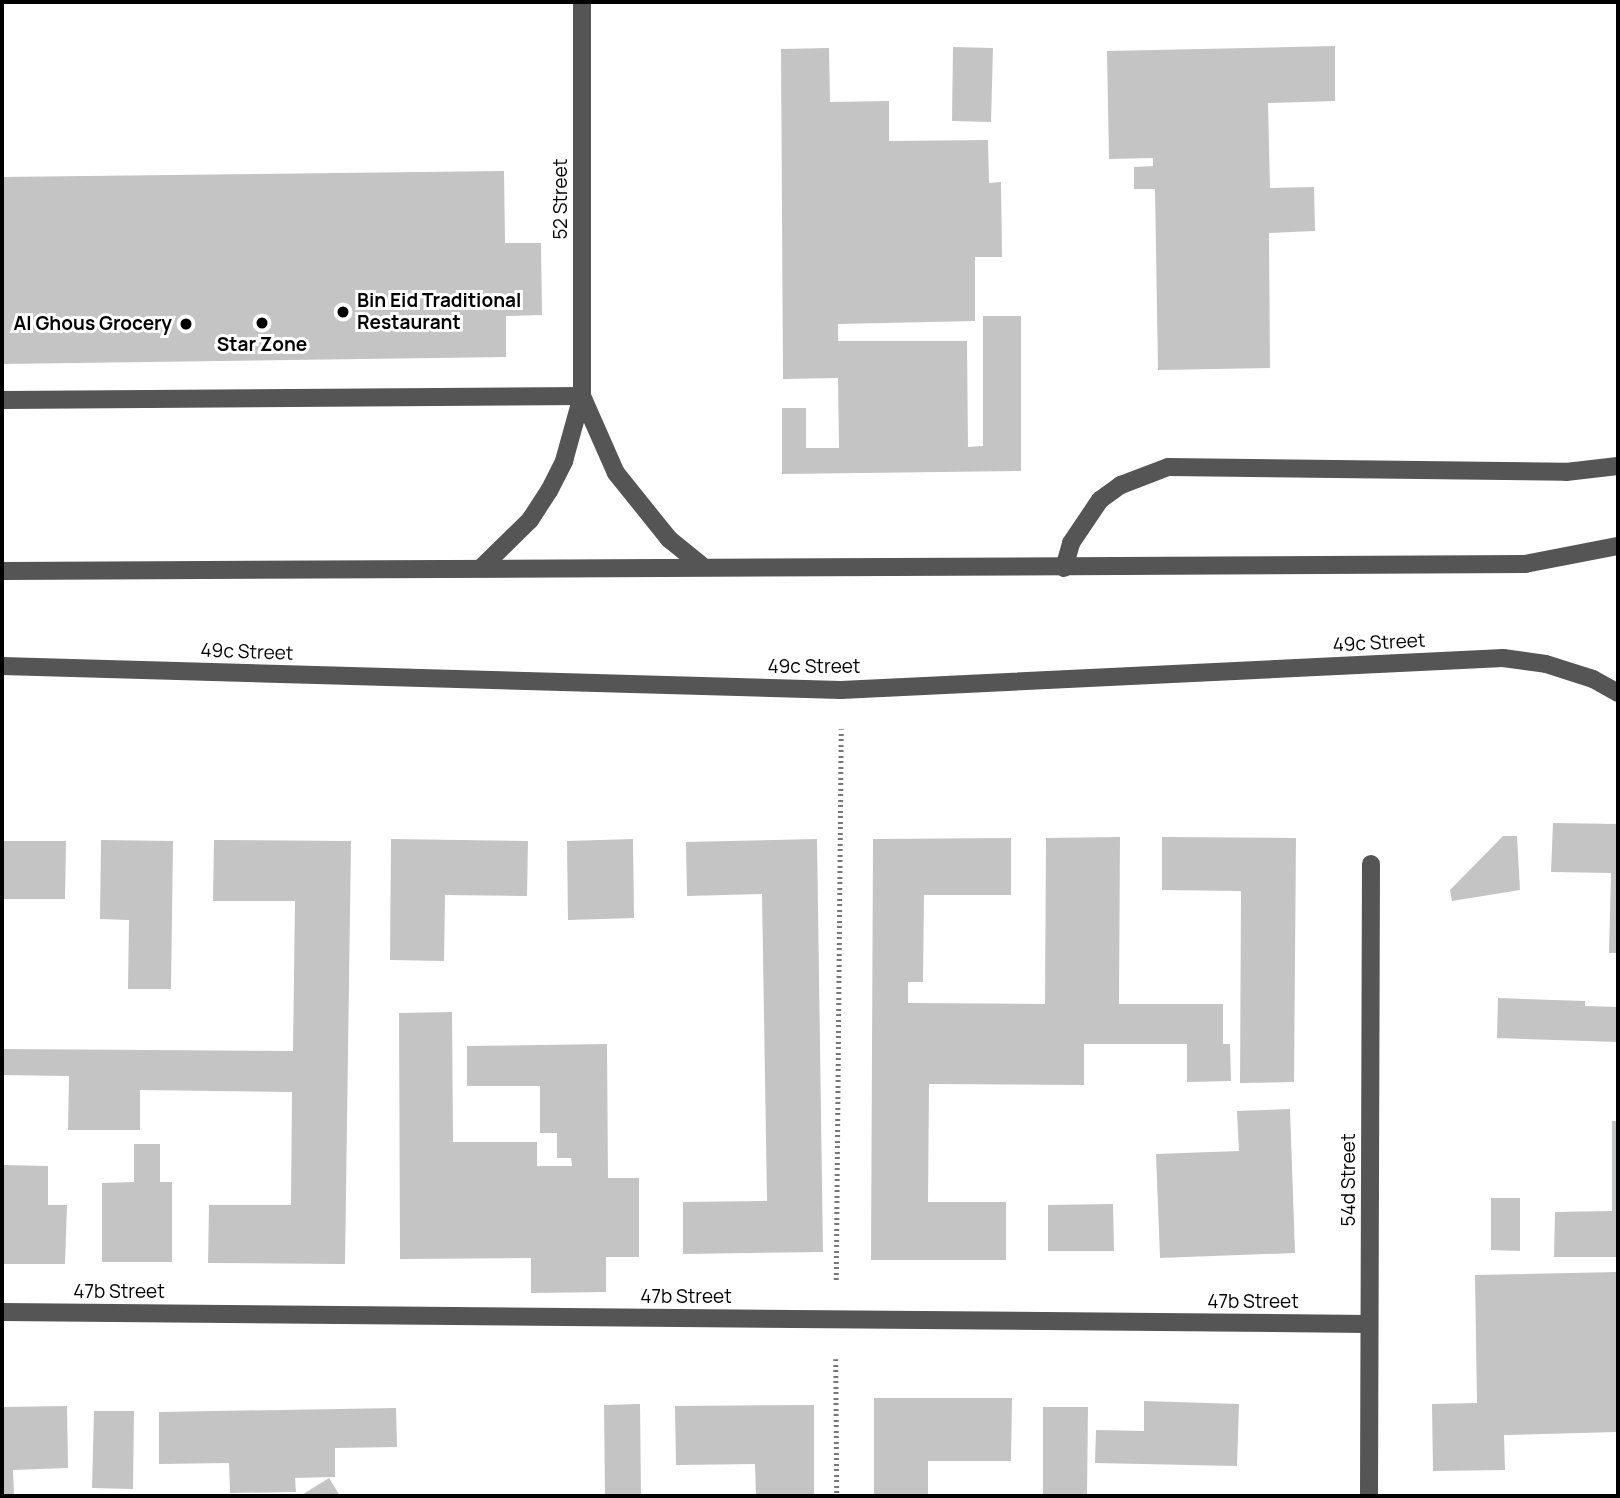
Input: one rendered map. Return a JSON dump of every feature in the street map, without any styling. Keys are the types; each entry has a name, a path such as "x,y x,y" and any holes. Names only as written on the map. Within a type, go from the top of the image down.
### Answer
{"street":[{"name":"52 Street","path":"482,567 530,520 548,491 564,461 582,396 582,2"},
{"name":"52 Street","path":"582,396 616,473 669,539 701,565"},
{"path":"2,400 582,396"},
{"path":"1064,568 1071,543 1100,500 1144,474 1168,467 1566,472 1618,466"},
{"path":"2,571 701,565 1064,568 1525,564 1618,546"},
{"name":"49c Street","path":"2,666 841,690 1503,658 1546,664 1594,679 1618,693"},
{"name":"54d Street","path":"1369,1496 1371,864"},
{"name":"47b Street","path":"2,1312 1369,1324"}],"path":[{"path":"837,1496 841,690"}],"building":[{"path":"1335,46 1335,101 1268,103 1270,188 1314,187 1315,231 1269,233 1270,368 1158,370 1155,189 1134,189 1134,167 1153,166 1153,158 1109,159 1107,51"},
{"path":"953,47 993,48 991,122 952,121"},
{"path":"829,48 830,102 889,101 889,141 988,140 989,183 1001,182 1002,257 975,257 975,321 838,324 838,341 967,341 968,447 983,446 983,316 1021,316 1021,471 782,474 782,408 806,408 806,448 839,448 838,378 783,379 781,49"},
{"path":"504,171 505,243 541,243 542,315 506,316 506,357 2,364 2,177"},
{"path":"1553,823 1618,824 1618,953 1609,953 1611,873 1551,872"},
{"path":"1503,836 1517,836 1520,890 1452,901 1450,890"},
{"path":"1120,837 1119,1004 1223,1004 1223,1044 1230,1044 1231,1081 1187,1082 1187,1044 1084,1044 1084,1085 929,1084 928,1202 1006,1202 1006,1260 871,1260 873,839 1011,838 1011,895 924,895 923,982 908,982 908,1003 1045,1004 1046,838"},
{"path":"1162,837 1296,838 1294,1082 1240,1083 1241,891 1162,890"},
{"path":"391,839 528,841 527,896 445,895 444,961 390,960"},
{"path":"633,839 634,918 568,920 567,841"},
{"path":"817,839 823,1252 683,1254 683,1202 767,1201 762,894 687,896 686,842"},
{"path":"101,840 173,841 171,989 128,989 129,920 100,919"},
{"path":"214,840 351,841 345,1264 208,1263 209,1205 291,1205 292,1092 140,1090 140,1130 68,1130 69,1076 2,1075 2,1049 293,1051 295,901 213,901"},
{"path":"2,841 66,841 65,899 2,899"},
{"path":"1498,998 1585,1001 1585,1006 1618,1007 1618,1042 1497,1038"},
{"path":"452,1012 453,1142 537,1142 537,1166 572,1166 571,1158 557,1158 557,1133 540,1133 540,1086 467,1086 467,1046 607,1044 608,1178 639,1178 639,1257 606,1257 606,1292 531,1293 531,1258 400,1259 399,1013"},
{"path":"1290,1109 1295,1253 1160,1258 1156,1154 1239,1151 1237,1111"},
{"path":"1612,1121 1618,1121 1618,1257 1554,1257 1555,1212 1612,1211"},
{"path":"134,1144 160,1144 160,1182 172,1182 172,1262 102,1262 102,1183 134,1182"},
{"path":"2,1165 48,1166 48,1205 67,1205 65,1264 2,1264"},
{"path":"1491,1198 1520,1198 1520,1251 1491,1250"},
{"path":"1113,1204 1114,1251 1048,1251 1048,1205"},
{"path":"1618,1272 1618,1432 1504,1435 1505,1470 1433,1471 1432,1404 1477,1403 1475,1275"},
{"path":"874,1398 1012,1398 1011,1461 928,1461 928,1496 874,1496"},
{"path":"1144,1401 1239,1404 1237,1466 1095,1463 1096,1430 1144,1431"},
{"path":"640,1404 641,1496 605,1496 604,1405"},
{"path":"814,1405 814,1496 756,1496 755,1464 676,1465 675,1406"},
{"path":"67,1406 68,1468 13,1470 14,1496 2,1496 2,1407"},
{"path":"1043,1407 1088,1407 1087,1496 1043,1496"},
{"path":"396,1408 397,1447 335,1448 335,1477 295,1478 296,1492 230,1493 229,1463 159,1464 159,1412"},
{"path":"94,1411 134,1411 133,1489 92,1488"},
{"path":"329,1478 340,1496 300,1496"}],"place":[{"name":"Bin Eid Traditional Restaurant","path":"343,312"},
{"name":"Star Zone","path":"262,323"},
{"name":"Al Ghous Grocery","path":"186,324"}]}
